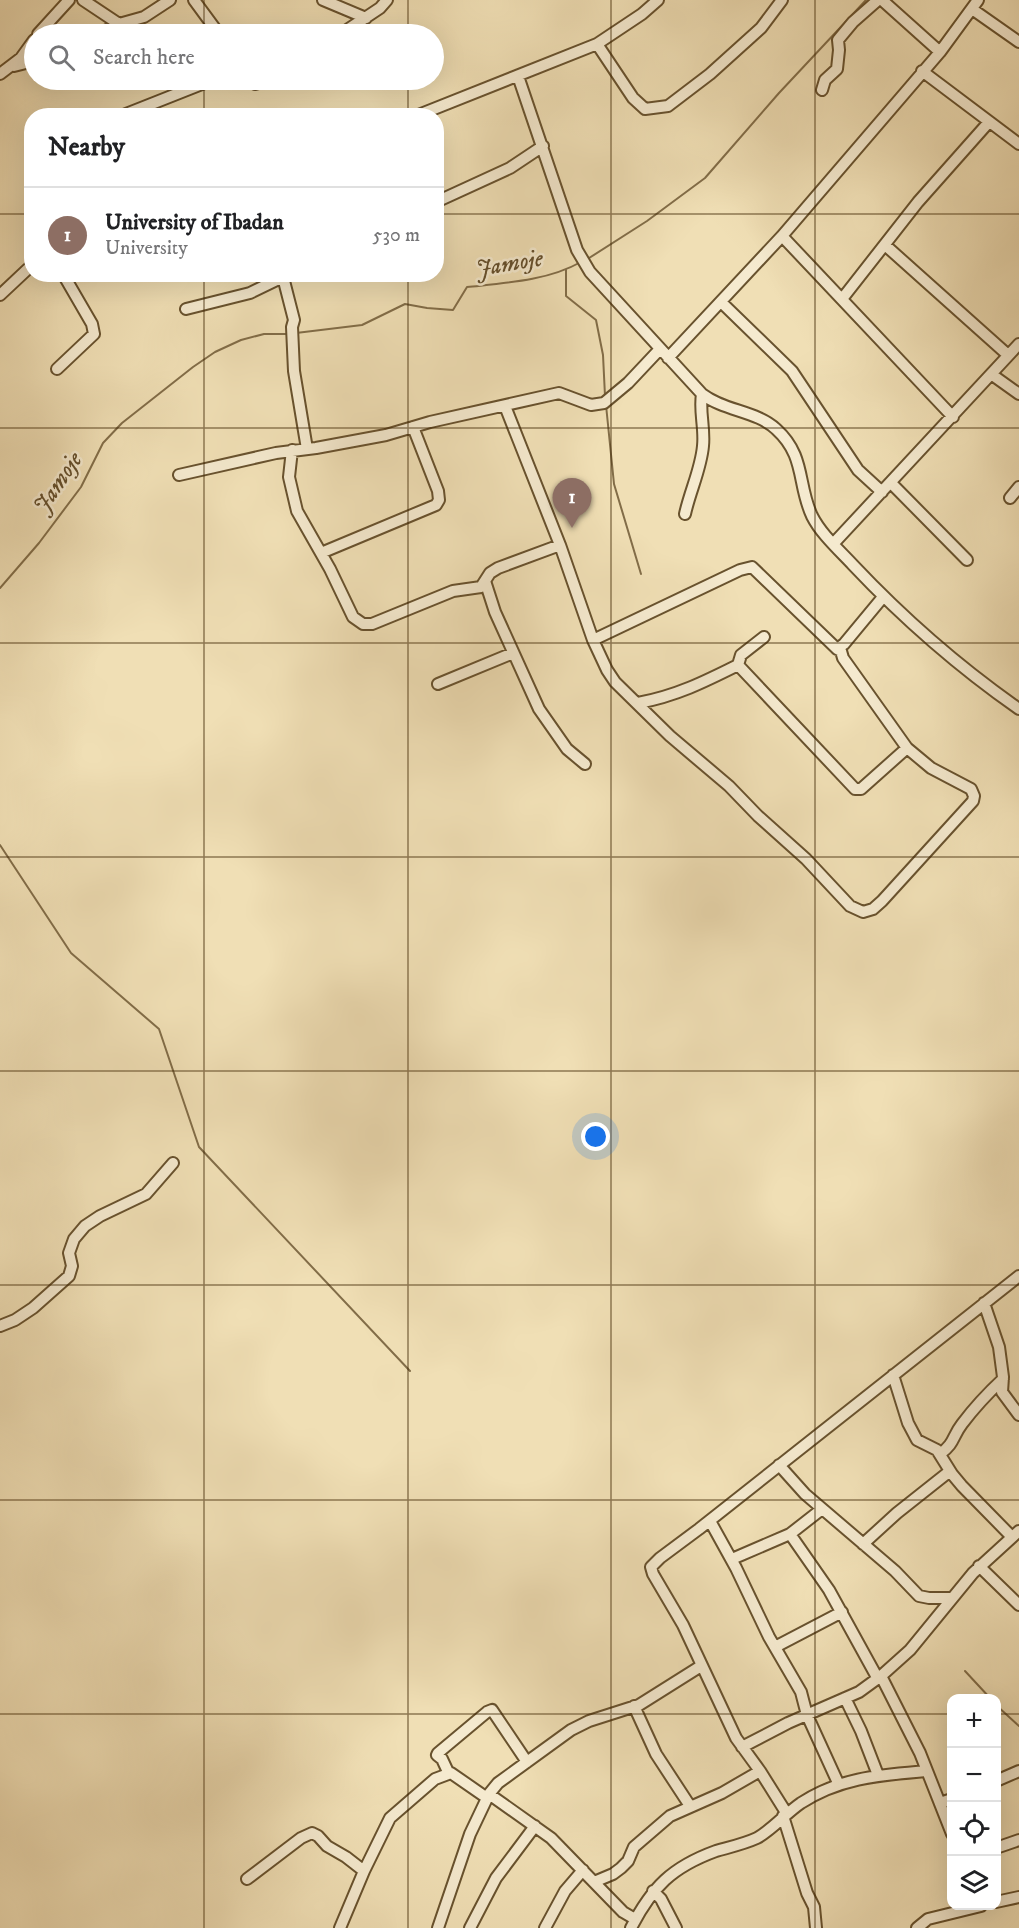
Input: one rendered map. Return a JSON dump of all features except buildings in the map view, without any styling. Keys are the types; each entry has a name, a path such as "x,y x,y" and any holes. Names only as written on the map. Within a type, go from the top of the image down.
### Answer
{"street":[{"path":"47,24 69,0"},
{"path":"83,0 119,24 144,17 170,0"},
{"path":"194,0 212,24"},
{"path":"323,0 366,18"},
{"path":"357,24 380,8 387,0"},
{"path":"437,108 597,44 642,14 658,0"},
{"path":"597,44 633,98 645,109 668,106 710,74 761,28 782,0"},
{"path":"822,90 825,80 837,69 838,40 853,22 880,0 940,52"},
{"path":"668,358 782,236 940,52 975,4 1019,42"},
{"path":"0,74 24,54"},
{"path":"12,66 24,63"},
{"path":"922,71 1019,144"},
{"path":"518,76 577,250 588,269 702,394 710,400 763,420 776,428 797,456 812,516 833,544 883,597 977,679 1019,709"},
{"path":"139,108 186,90"},
{"path":"842,299 918,202 989,122"},
{"path":"444,198 510,168 543,146"},
{"path":"782,236 953,417"},
{"path":"885,245 1008,355"},
{"path":"0,295 24,272"},
{"path":"57,369 94,333 92,324 68,282"},
{"path":"186,309 250,293 273,282"},
{"path":"287,282 294,320 292,327 294,371 306,449"},
{"path":"721,302 792,371 858,470 882,492"},
{"path":"833,544 1019,344"},
{"path":"179,475 292,450 386,435 430,422 559,393 591,405 604,403 628,383 660,350"},
{"path":"991,374 1019,394"},
{"path":"685,514 703,447 704,428 700,405 702,394"},
{"path":"506,406 560,544 593,640 615,682 806,859 850,906 860,912 868,911 882,901 973,801 974,796 971,789 931,768 907,748 843,658 841,651 752,567 740,570 593,640"},
{"path":"321,553 436,505 439,500 438,492 413,428"},
{"path":"292,450 289,477 292,497 302,522 321,553 353,617 363,624 372,624 453,591 481,586 490,573 498,568 560,544"},
{"path":"891,483 967,560"},
{"path":"1010,498 1019,487"},
{"path":"485,581 495,612 539,709 567,749 585,764"},
{"path":"837,649 844,644 883,597"},
{"path":"638,703 665,698 694,688 738,665 741,655 764,637"},
{"path":"438,684 513,653"},
{"path":"738,665 855,789 861,789 907,748"},
{"path":"0,1326 15,1320 33,1308 69,1276 72,1266 69,1253 74,1239 85,1226 100,1216 146,1194 173,1163"},
{"path":"816,1928 814,1907 807,1893 785,1815 760,1771 742,1747 683,1625 651,1570 660,1558 1019,1276"},
{"path":"940,1454 952,1444 962,1423 997,1390 1003,1379 999,1347 984,1303"},
{"path":"742,1747 845,1698 880,1677 910,1650 979,1566 1016,1534 962,1486 937,1450 917,1440 893,1375"},
{"path":"997,1390 1019,1415"},
{"path":"779,1466 822,1509 895,1571 919,1596 952,1598"},
{"path":"863,1544 897,1513 950,1471"},
{"path":"732,1559 790,1534 822,1509"},
{"path":"710,1521 732,1559 775,1647 801,1692 807,1715 839,1785"},
{"path":"790,1534 842,1612 900,1710 947,1823"},
{"path":"979,1566 1019,1605"},
{"path":"775,1647 842,1612"},
{"path":"438,1928 470,1834 488,1796 498,1784 571,1730 589,1721 650,1699 701,1666"},
{"path":"845,1698 878,1775"},
{"path":"634,1706 656,1754 690,1806"},
{"path":"449,1774 442,1759 437,1755 438,1753 492,1710 527,1762"},
{"path":"594,1882 614,1874 621,1868 628,1861 634,1847 670,1816 722,1793 760,1771"},
{"path":"340,1928 390,1818 435,1779 451,1773 551,1838 633,1924 653,1891 671,1873 689,1862 767,1833 785,1815 809,1798 864,1777 927,1771"},
{"path":"1001,1779 1019,1771"},
{"path":"940,1803 947,1800"},
{"path":"470,1928 496,1878 535,1826"},
{"path":"247,1879 301,1838 312,1833 364,1871"},
{"path":"1001,1846 1019,1840"},
{"path":"545,1928 565,1891 583,1870"},
{"path":"653,1891 661,1899 676,1928"},
{"path":"1001,1901 1019,1897"},
{"path":"917,1928 928,1919 963,1910"}],"waterway":[{"name":"Jamoje","path":"586,260 647,221 705,178 779,93 866,0"},
{"name":"Jamoje","path":"296,333 362,325 405,304 453,310 467,287 540,277 581,262"},
{"path":"566,270 566,296 596,320 603,355 605,396"},
{"name":"Jamoje","path":"0,588 39,543 81,487 103,443 122,423 215,352 241,340 264,334 288,334"},
{"path":"606,405 614,484 641,574"},
{"path":"0,845 71,953 159,1029 199,1147 410,1371"},
{"path":"965,1671 986,1694"},
{"path":"1001,1710 1019,1726"}],"place":[{"name":"University of Ibadan","path":"572,528"}]}
